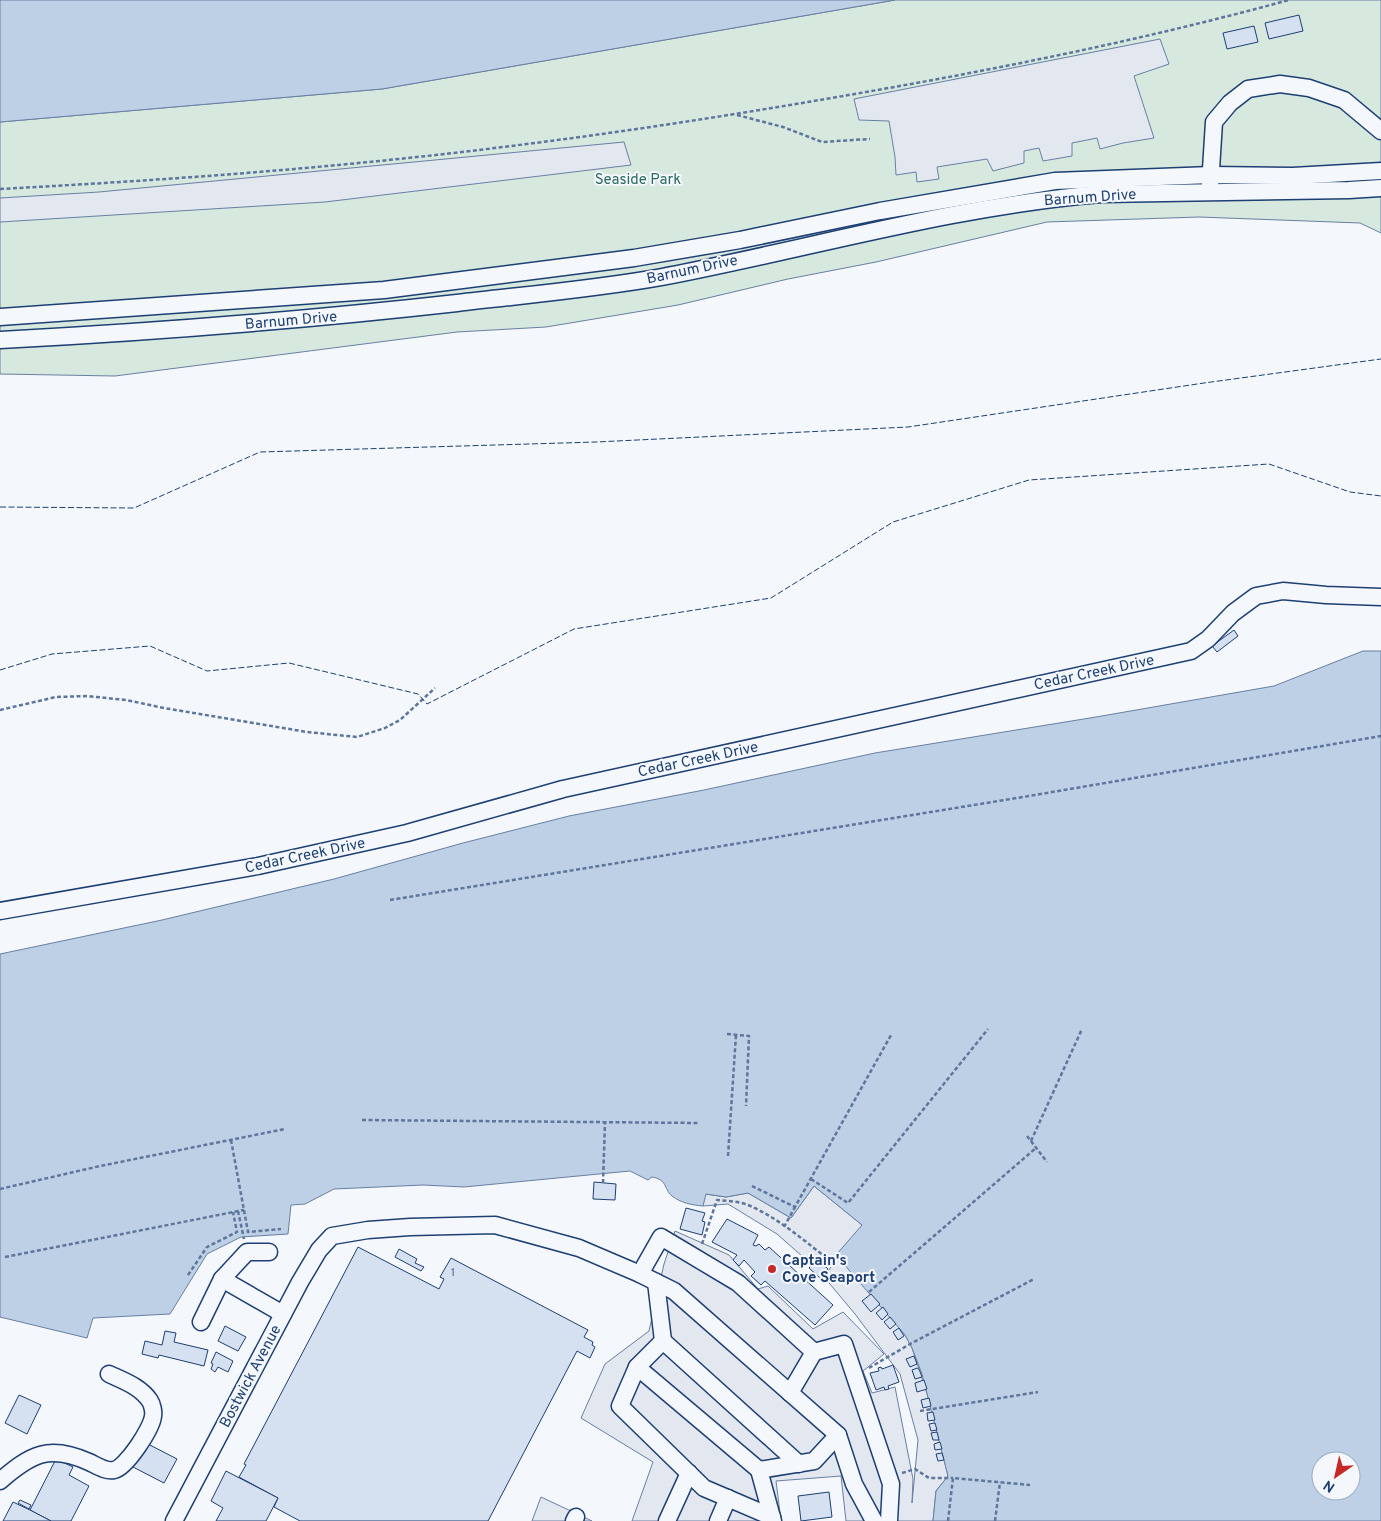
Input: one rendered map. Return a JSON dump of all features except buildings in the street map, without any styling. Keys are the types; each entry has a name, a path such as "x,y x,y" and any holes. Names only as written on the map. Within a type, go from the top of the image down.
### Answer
{"street":[{"path":"1210,192 1214,122 1230,103 1248,89 1280,84 1309,88 1344,100 1381,131"},
{"name":"Barnum Drive","path":"0,317 384,290 634,258 740,240 880,211 1054,182 1210,174 1293,176 1381,171"},
{"name":"Barnum Drive","path":"0,340 112,334 346,315 603,286 662,277 870,231 1002,205 1062,197 1102,194 1381,188"},
{"name":"Cedar Creek Drive","path":"0,911 267,864 407,833 562,789 1191,651 1208,639 1233,613 1256,596 1283,591 1381,597"},
{"name":"Bostwick Avenue","path":"174,1521 283,1314 319,1250 332,1236 368,1230 410,1227 495,1225 579,1248 640,1274"},
{"path":"814,1352 738,1283 660,1237 640,1274 674,1291 838,1435 854,1484 874,1521"},
{"path":"201,1322 222,1279 247,1252 269,1252"},
{"path":"222,1279 283,1314"},
{"path":"656,1282 663,1341 799,1464"},
{"path":"663,1341 638,1367 620,1406 704,1488 767,1518"},
{"path":"790,1393 814,1352 844,1344 891,1484 889,1521"},
{"path":"638,1367 759,1470 767,1518"},
{"path":"0,1481 19,1464 38,1455 51,1452 74,1455 106,1470 114,1470 122,1466 131,1456 148,1429 153,1416 151,1402 138,1389 109,1374"},
{"path":"759,1470 814,1461 838,1435"},
{"path":"667,1521 689,1473"},
{"path":"718,1521 728,1498"}],"path":[{"path":"0,189 255,172 390,159 504,147 735,115 985,70 1073,52 1208,22 1289,0"},
{"path":"735,115 783,127 822,142 870,139"},
{"path":"0,710 56,697 86,696 126,700 307,732 357,737 385,728 400,720 435,688"},
{"path":"390,900 1381,736"},
{"path":"811,1179 848,1203 988,1029"},
{"path":"1030,1141 1082,1029"},
{"path":"726,1034 749,1036 746,1106"},
{"path":"728,1156 736,1035"},
{"path":"784,1227 891,1035"},
{"path":"362,1120 699,1123"},
{"path":"603,1183 605,1122"},
{"path":"0,1189 100,1166 285,1129"},
{"path":"1027,1136 1047,1162"},
{"path":"231,1140 248,1232 281,1229"},
{"path":"869,1292 1036,1148"},
{"path":"752,1186 795,1207"},
{"path":"697,1259 716,1200 732,1201 747,1205 784,1227 833,1263"},
{"path":"5,1257 244,1210"},
{"path":"238,1211 243,1234"},
{"path":"188,1275 207,1247 237,1232 233,1212"},
{"path":"855,1376 910,1344 1034,1278"},
{"path":"920,1411 1038,1392"},
{"path":"889,1477 915,1469 929,1478 952,1478 1030,1485"},
{"path":"948,1521 952,1478"},
{"path":"995,1521 1000,1482"}],"green space":[{"name":"Seaside Park","path":"895,0 1381,0 1381,233 1360,223 1199,217 1047,222 678,305 546,327 457,332 115,376 0,374 0,122 382,89"}],"shaded area":[{"path":"1160,39 1169,64 1134,76 1154,138 1100,149 1097,138 1072,143 1072,156 1043,161 1039,148 1024,151 1024,163 993,171 987,159 937,167 939,179 917,182 916,172 896,175 889,121 859,120 854,99"},
{"path":"624,142 631,165 325,202 0,222 0,198 99,192"},
{"path":"814,1186 862,1225 905,1335 912,1348 932,1409 948,1476 936,1491 933,1521 846,1521 841,1476 776,1481 781,1521 632,1521 653,1462 581,1418 605,1364 649,1331 664,1264 675,1231 729,1255 758,1289 768,1286 813,1329 843,1312 884,1354 863,1371 872,1393 895,1387 913,1479 912,1503 918,1440 900,1374 855,1314 824,1277 831,1267 818,1256 811,1264 777,1234 728,1204 703,1206 705,1194 726,1197 748,1193 791,1218"},
{"path":"541,1497 592,1521 532,1521"}],"water":[{"path":"0,0 895,0 382,89 0,122"},
{"path":"1363,651 1381,651 1381,1521 933,1521 936,1491 948,1476 922,1374 905,1335 836,1255 862,1225 814,1186 791,1218 748,1193 726,1197 706,1194 703,1206 687,1203 672,1196 661,1180 652,1177 648,1180 630,1171 464,1187 423,1185 334,1189 305,1204 291,1205 288,1234 241,1237 207,1254 170,1314 93,1318 87,1338 0,1317 0,954 162,920 334,879 569,816 704,790 875,753 1274,686"}],"fence":[{"path":"0,507 134,508 260,452 596,442 908,427 1381,359"},
{"path":"0,670 52,654 150,646 207,671 289,663 418,694 427,704 574,629 771,598 893,522 1029,480 1269,464 1350,492 1381,496"}],"place":[{"name":"Captain's Cove Seaport","path":"772,1269"}]}
